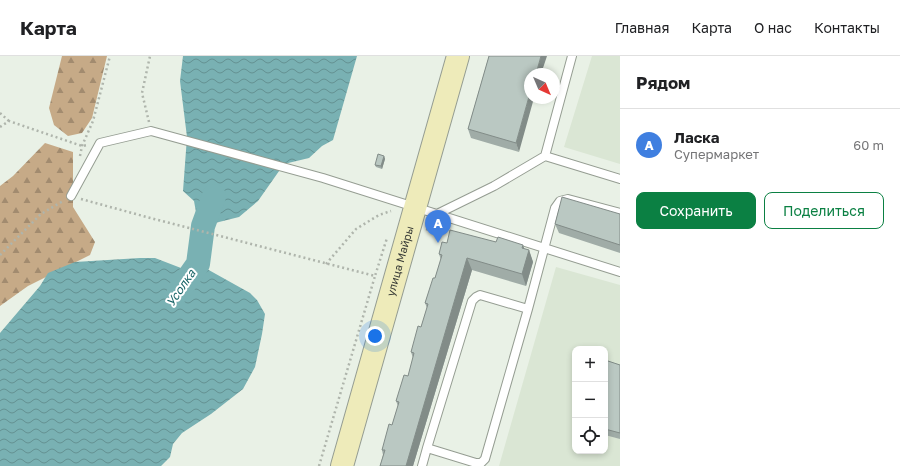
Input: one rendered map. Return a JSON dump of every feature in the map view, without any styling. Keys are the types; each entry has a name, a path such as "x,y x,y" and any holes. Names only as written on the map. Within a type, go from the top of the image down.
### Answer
{"street":[{"name":"улица Майры","path":"342,466 407,213 458,56"}],"lane":[{"path":"437,214 494,186 545,156 572,56"},
{"path":"71,196 100,143 150,131 323,178 407,213 437,214 620,272"},
{"path":"545,156 620,180"},
{"path":"427,448 476,463 481,463 484,459 545,249 555,208 560,201 568,199 620,213"},
{"path":"422,466 472,301 476,296 480,295 528,309"}],"path":[{"path":"79,160 82,146 93,121 110,56"},
{"path":"150,56 142,93 150,131"},
{"path":"0,113 9,121 82,146 100,143"},
{"path":"0,127 9,121"},
{"path":"0,255 42,214 71,196 375,276"},
{"path":"326,264 356,229 379,215 407,213 430,230 437,214"},
{"path":"319,466 388,234"}],"shaded area":[{"path":"592,56 620,56 620,164 564,147"},
{"path":"556,267 620,285 620,466 499,466"}],"green space":[{"path":"62,56 107,56 92,118 82,133 68,136 54,125 49,108"},
{"path":"45,143 73,152 73,207 95,242 90,255 28,286 0,306 0,186 13,176"}],"water":[{"path":"183,56 357,56 333,140 322,146 309,158 284,164 258,201 239,217 203,226 197,218 194,201 183,191 187,137 180,81"},
{"path":"155,258 181,268 198,264 250,293 257,300 265,314 262,334 255,367 243,389 211,414 182,433 173,444 170,457 161,466 0,466 0,333 40,286 48,273 75,262"}],"building":[{"path":"489,56 541,56 538,68 524,68 524,104 527,104 516,143 468,129"},
{"path":"378,154 384,156 381,166 375,165"},
{"path":"562,197 620,214 620,245 555,224"},
{"path":"450,230 496,242 498,237 523,245 522,248 529,250 522,274 467,258 406,466 380,466 385,450 382,450 389,424 392,425 399,402 396,401 404,375 408,376 414,353 411,352 418,326 421,327 428,304 425,303 442,255 439,254 442,242 447,243"},
{"path":"608,361 620,365 620,433 608,430"}],"waterway":[{"name":"Усолка","path":"179,291 198,264 203,226 214,196"}],"place":[{"name":"Ласка","path":"438,243"}]}
